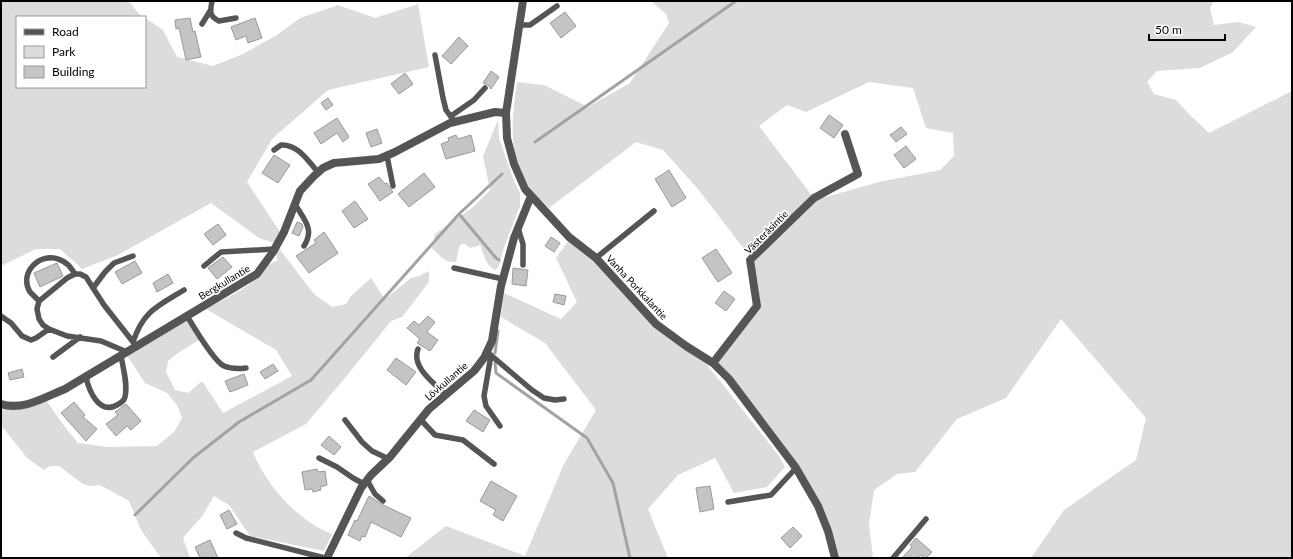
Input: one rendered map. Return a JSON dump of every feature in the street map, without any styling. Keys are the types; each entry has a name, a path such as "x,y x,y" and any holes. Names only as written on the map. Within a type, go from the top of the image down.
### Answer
{"street":[{"name":"Vanha Porkkalantie","path":"523,1 506,112 507,138 514,164 525,190 569,237 596,258 656,324 686,346 713,363 728,379 796,468 818,506 828,531 835,558"},
{"name":"Bergkullantie","path":"1,404 19,406 38,401 65,389 124,354 135,344 187,316 258,274 284,232 300,191 323,168 334,163 379,159 387,156 418,141 453,119 495,112 506,112"},
{"name":"Västeråsintie","path":"713,363 757,306 750,260 814,198 858,174 846,134"},
{"name":"Lövkullantie","path":"326,558 350,508 365,482 388,459 429,409 474,370 489,354 503,280 514,238 531,196"}],"lane":[{"path":"202,24 210,11 212,1"},
{"path":"520,25 530,25 557,6"},
{"path":"210,11 213,18 219,21 236,18"},
{"path":"435,55 446,110 453,119 485,88"},
{"path":"274,150 281,145 291,146 302,154 318,172"},
{"path":"387,156 393,186"},
{"path":"295,204 310,230 309,239 304,246"},
{"path":"596,258 654,211"},
{"path":"518,228 523,244 523,265"},
{"path":"204,266 221,252 274,249"},
{"path":"92,288 114,263 133,256"},
{"path":"39,301 28,286 28,278 32,267 40,260 57,258 68,264 75,274"},
{"path":"454,268 503,280"},
{"path":"86,377 88,387 93,397 101,406 112,408 120,404 124,399 126,392 124,354 101,341 67,336 49,330 39,319 37,310 39,301 67,278 75,274 80,274 86,277 104,305 135,344"},
{"path":"135,344 138,328 146,316 158,306 184,290"},
{"path":"1,316 11,323 22,336 31,340 49,330"},
{"path":"187,316 222,366 235,369 246,368"},
{"path":"54,357 80,337"},
{"path":"418,350 416,355 419,367 445,394"},
{"path":"489,354 532,390 544,398 555,400 564,399"},
{"path":"489,354 484,396 486,406 500,426"},
{"path":"420,419 435,435 463,440 494,464"},
{"path":"345,420 362,442 372,450 388,459"},
{"path":"319,458 337,467 353,478 365,482 383,501"},
{"path":"728,502 771,495 796,468"},
{"path":"893,558 926,519"},
{"path":"236,533 246,538 326,558"}],"green space":[{"path":"1,1 129,1 142,16 16,16 16,88 146,88 146,19 163,30 177,57 213,66 243,54 277,35 300,18 338,5 375,18 418,4 429,67 328,90 272,139 247,182 280,232 274,243 259,238 211,203 118,255 82,269 60,249 36,249 1,266"},
{"path":"651,1 1214,1 1210,8 1214,25 1238,22 1256,27 1233,52 1200,68 1157,71 1147,82 1154,94 1176,100 1209,133 1292,91 1292,558 1031,558 1064,510 1136,460 1146,418 1061,319 1006,398 957,419 915,472 897,474 874,490 869,525 873,558 839,558 828,522 812,488 718,363 760,307 753,261 815,200 879,182 940,170 954,156 953,133 926,128 913,88 869,82 806,112 787,105 759,126 813,197 751,258 698,189 663,150 636,142 549,208 528,185 521,173 517,160 514,147 513,122 517,82 544,85 588,107 630,83 669,23 666,14"},
{"path":"498,120 499,138 514,181 520,193 520,206 503,250 499,266 495,270 487,263 480,245 470,248 465,244 461,244 458,250 456,262 445,260 432,248 435,234 472,208 490,190 483,156"},
{"path":"569,240 600,267 654,326 707,365 779,456 785,467 767,487 734,493 715,458 678,475 648,509 668,558 405,558 446,526 525,556 564,464 596,410 545,343 501,317 504,293 561,319 577,302 556,258"},
{"path":"278,247 314,294 332,307 346,304 351,296 371,278 385,299 411,278 429,271 429,282 402,317 391,321 306,424 253,452 266,477 295,511 319,528 332,534 324,551 250,536 229,505 214,496 203,515 183,538 190,558 161,558 141,530 129,501 100,485 90,486 83,484 59,466 50,466 44,470 27,458 1,427 1,408 46,400 78,443 108,447 157,446 174,432 182,418 177,405 167,393 145,383 126,354 186,320 199,340 168,361 166,372 175,390 188,393 202,381 223,413 292,376 276,350 206,309 247,286 269,265 277,261 276,252"}],"building":[{"path":"565,12 576,26 561,38 550,23"},
{"path":"190,18 193,32 195,31 201,57 186,60 179,28 176,29 175,20"},
{"path":"255,18 262,38 248,43 246,36 236,40 231,27"},
{"path":"459,37 468,46 451,64 442,56"},
{"path":"491,71 499,77 491,89 488,85 483,83"},
{"path":"405,73 413,84 399,94 391,84"},
{"path":"328,98 333,105 326,110 321,103"},
{"path":"829,115 843,125 834,138 820,128"},
{"path":"337,118 349,137 343,142 337,133 321,144 314,133"},
{"path":"901,127 907,134 896,142 890,135"},
{"path":"377,129 382,143 371,147 366,133"},
{"path":"456,135 458,139 471,135 475,151 446,159 441,144 449,141 448,138"},
{"path":"906,146 916,159 904,168 894,155"},
{"path":"274,155 290,165 278,183 262,173"},
{"path":"669,170 686,198 672,207 655,179"},
{"path":"424,173 435,187 409,207 398,194"},
{"path":"379,177 385,184 387,183 393,192 380,201 368,184"},
{"path":"355,201 368,219 354,228 342,211"},
{"path":"297,222 302,224 303,227 299,236 292,233"},
{"path":"218,224 226,235 213,245 204,234"},
{"path":"324,232 338,253 309,273 296,256 316,243 314,240"},
{"path":"551,237 560,243 554,252 545,246"},
{"path":"716,249 732,273 718,282 702,258"},
{"path":"223,257 232,267 217,279 208,268"},
{"path":"135,261 142,273 122,284 115,272"},
{"path":"57,263 63,276 40,287 34,273"},
{"path":"513,268 528,270 526,286 512,284"},
{"path":"168,274 173,283 157,292 153,283"},
{"path":"724,291 735,299 726,311 715,303"},
{"path":"555,294 566,296 564,305 553,302"},
{"path":"428,316 435,322 427,332 438,340 430,351 417,343 420,339 407,328 414,321 419,325"},
{"path":"396,358 416,372 406,385 387,370"},
{"path":"273,364 278,371 265,379 260,372"},
{"path":"22,369 24,377 10,380 8,373"},
{"path":"244,374 248,385 230,392 225,381"},
{"path":"74,402 85,415 83,417 97,429 86,441 61,413"},
{"path":"126,404 141,421 131,430 127,426 116,436 106,424 118,415 115,412"},
{"path":"474,410 490,420 483,432 466,421"},
{"path":"329,436 341,447 334,455 321,445"},
{"path":"317,469 318,472 325,471 327,485 320,487 321,490 313,492 312,489 305,490 302,472"},
{"path":"491,481 517,496 503,521 493,515 496,510 480,501"},
{"path":"710,486 714,509 700,512 696,488"},
{"path":"369,496 381,504 411,518 401,537 371,522 365,537 362,536 360,541 348,535 355,520 357,521"},
{"path":"229,510 237,524 227,529 220,515"},
{"path":"793,527 802,536 790,548 781,538"},
{"path":"916,538 932,552 926,558 921,555 918,558 902,558 912,547 910,545"},
{"path":"210,540 218,558 200,558 195,547"}],"waterway":[{"path":"535,142 736,1"},
{"path":"499,260 459,214 502,174"},
{"path":"135,515 193,458 239,422 311,380 459,214"},
{"path":"495,353 498,331"},
{"path":"495,363 496,373 587,438 613,483 630,558"}]}
